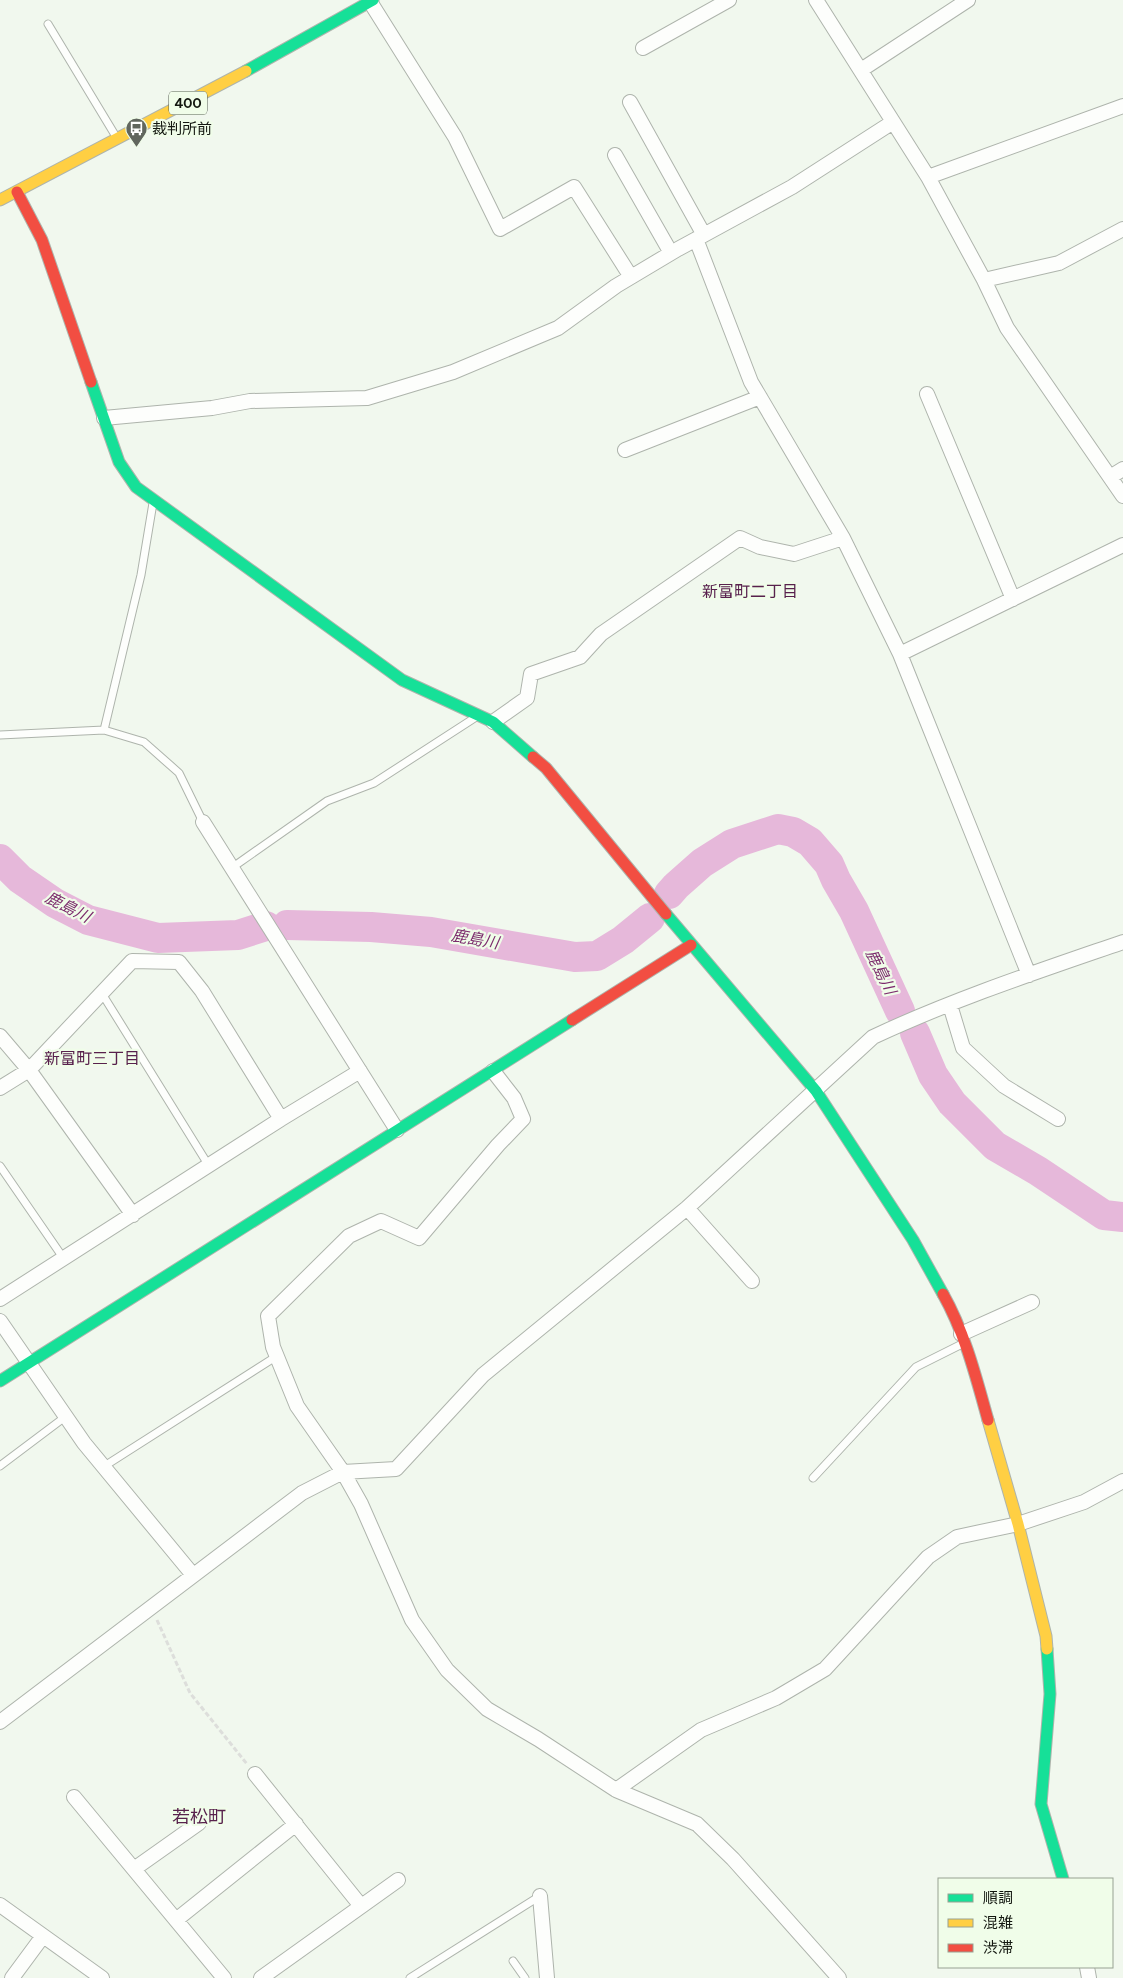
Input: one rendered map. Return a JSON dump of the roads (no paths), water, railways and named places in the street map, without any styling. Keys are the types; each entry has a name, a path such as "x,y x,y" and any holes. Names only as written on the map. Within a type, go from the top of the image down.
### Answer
{"main road":[{"name":"400","path":"0,200 119,141 371,1"},
{"path":"17,192 42,240 119,462 136,487 402,680 493,722 546,768 627,864 691,946 816,1091 913,1240 954,1316 973,1366 1018,1524 1046,1636 1050,1694 1040,1804 1063,1878"},
{"path":"0,1381 27,1362 493,1072 691,946"}],"street":[{"path":"643,48 729,0"},
{"path":"816,0 928,177 984,280 1007,328 1123,496"},
{"path":"862,70 968,0"},
{"path":"371,1 455,137 500,230 574,187 631,277"},
{"path":"630,102 700,237 751,382 843,538 900,654 1029,975"},
{"path":"928,177 1123,106"},
{"path":"104,418 212,408 250,401 367,398 453,372 558,328 631,277 792,187 893,122"},
{"path":"615,155 671,253"},
{"path":"984,280 1059,263 1123,229"},
{"path":"927,394 1012,599"},
{"path":"625,450 760,397"},
{"path":"1110,477 1123,469"},
{"path":"493,722 527,698 531,674 580,656 601,634 740,538 760,546 794,554 843,538"},
{"path":"900,654 1123,545"},
{"path":"204,822 397,1130"},
{"path":"0,1722 302,1493 343,1472 396,1469 483,1375 687,1208 816,1091 873,1036 1029,975 1123,942"},
{"path":"0,1088 29,1070 132,961 180,962 202,991 281,1118"},
{"path":"950,1005 963,1048 1004,1086 1058,1119"},
{"path":"0,1036 29,1070 133,1216"},
{"path":"0,1299 133,1216 281,1118 360,1071"},
{"path":"493,1072 514,1098 523,1120 498,1145 419,1238 381,1221 348,1236 268,1316 273,1347 297,1406 343,1472 362,1504 412,1620 447,1670 487,1709 538,1739 616,1790 697,1824 733,1859 839,1978"},
{"path":"687,1208 752,1281"},
{"path":"963,1339 1032,1302"},
{"path":"0,1320 84,1443 193,1575"},
{"path":"616,1790 701,1730 776,1698 826,1669 928,1557 957,1537 1018,1524 1084,1502 1123,1481"},
{"path":"255,1774 361,1906"},
{"path":"74,1797 224,1978"},
{"path":"134,1869 199,1824"},
{"path":"176,1920 296,1824"},
{"path":"261,1978 398,1880"},
{"path":"540,1896 547,1978"},
{"path":"0,1906 102,1978"},
{"path":"15,1977 43,1936"}],"lane":[{"path":"48,24 119,141"},
{"path":"104,730 141,575 154,500"},
{"path":"233,867 327,801 374,783 478,716"},
{"path":"0,736 104,730 144,742 179,772 204,822"},
{"path":"101,992 209,1166"},
{"path":"0,1166 64,1259"},
{"path":"812,1478 916,1368 963,1339"},
{"path":"103,1467 277,1356"},
{"path":"0,1466 65,1416"},
{"path":"410,1978 540,1896"},
{"path":"513,1961 525,1978"}],"waterway":[{"name":"鹿島川","path":"669,894 702,863 732,844 778,829 793,832 810,842 829,864 854,911 900,1011"},
{"name":"鹿島川","path":"0,859 20,879 55,903 88,920 158,938 238,935 266,926"},
{"name":"鹿島川","path":"287,925 371,927 431,932 575,957 597,956 623,940 650,918"},
{"name":"鹿島川","path":"915,1033 933,1075 952,1103 995,1146 1038,1171 1104,1215 1123,1217"}],"place":[{"name":"裁判所前","path":"136,148"}],"district":[{"name":"新富町二丁目","path":"750,591"},
{"name":"新富町三丁目","path":"92,1058"},
{"name":"若松町","path":"199,1817"}]}
